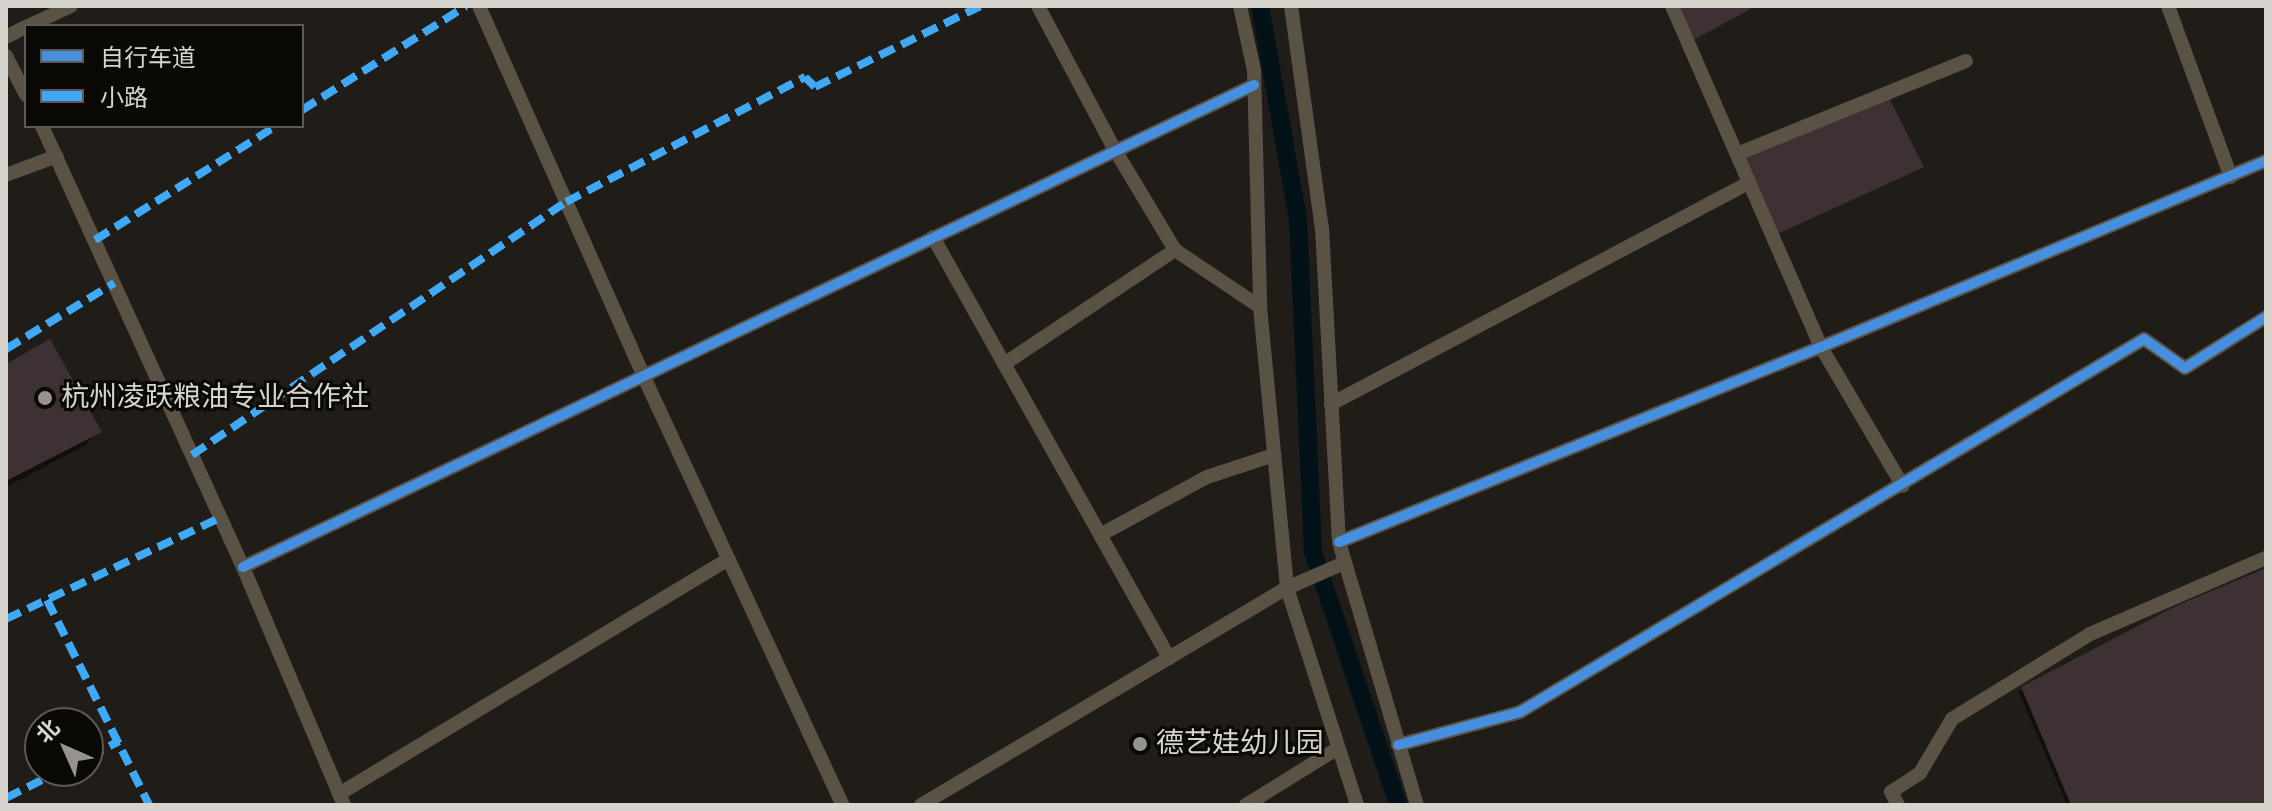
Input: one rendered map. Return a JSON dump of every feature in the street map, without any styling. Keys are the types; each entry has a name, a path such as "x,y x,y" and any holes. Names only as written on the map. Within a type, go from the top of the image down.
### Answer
{"street":[{"path":"33,24 71,6"},
{"path":"479,6 643,375 843,805"},
{"path":"1038,6 1115,150 1175,250 1260,307"},
{"path":"1240,6 1254,85 1260,307 1287,588 1357,805"},
{"path":"1291,6 1322,228 1339,542 1417,805"},
{"path":"1672,6 1821,347 1903,486"},
{"path":"2172,7 2231,177"},
{"path":"6,56 24,91"},
{"path":"1737,154 1966,61"},
{"path":"243,567 1254,85"},
{"path":"43,128 243,567 341,799 729,559"},
{"path":"6,175 57,156"},
{"path":"1339,542 1821,347 2266,161"},
{"path":"1331,404 1749,183"},
{"path":"933,237 1169,658"},
{"path":"1004,364 1175,250"},
{"path":"1398,745 1520,712 1903,486 2144,339 2185,368 2266,317"},
{"path":"1100,535 1207,477 1274,455"},
{"path":"1898,805 1891,792 1920,773 1952,719 2090,634 2266,558"},
{"path":"921,805 1287,588 1344,563"},
{"path":"1246,805 1338,748"}],"building":[{"path":"1672,6 1756,6 1688,43"},
{"path":"1887,94 1924,167 1773,236 1737,154"},
{"name":"杭州凌跃粮油专业合作社","path":"50,339 102,432 6,481 6,364"},
{"path":"2266,568 2266,805 2071,805 2021,687 2176,606"}],"waterway":[{"path":"1260,6 1298,220 1313,552 1398,805"}],"marked path":[{"path":"304,109 466,6"},
{"path":"192,455 566,202 805,77 815,87 980,6"},
{"path":"95,240 273,128"},
{"path":"6,349 114,283"},
{"path":"6,619 220,518"},
{"path":"47,600 149,805"},
{"path":"104,749 119,741"},
{"path":"6,798 28,787"}],"cycle path":[{"path":"243,567 1254,85"},
{"path":"1339,542 1821,347 2266,161"},
{"path":"1398,745 1520,712 2144,339 2185,368 2266,317"}],"place":[{"name":"杭州凌跃粮油专业合作社","path":"45,398"},
{"name":"德艺娃幼儿园","path":"1140,744"}]}
